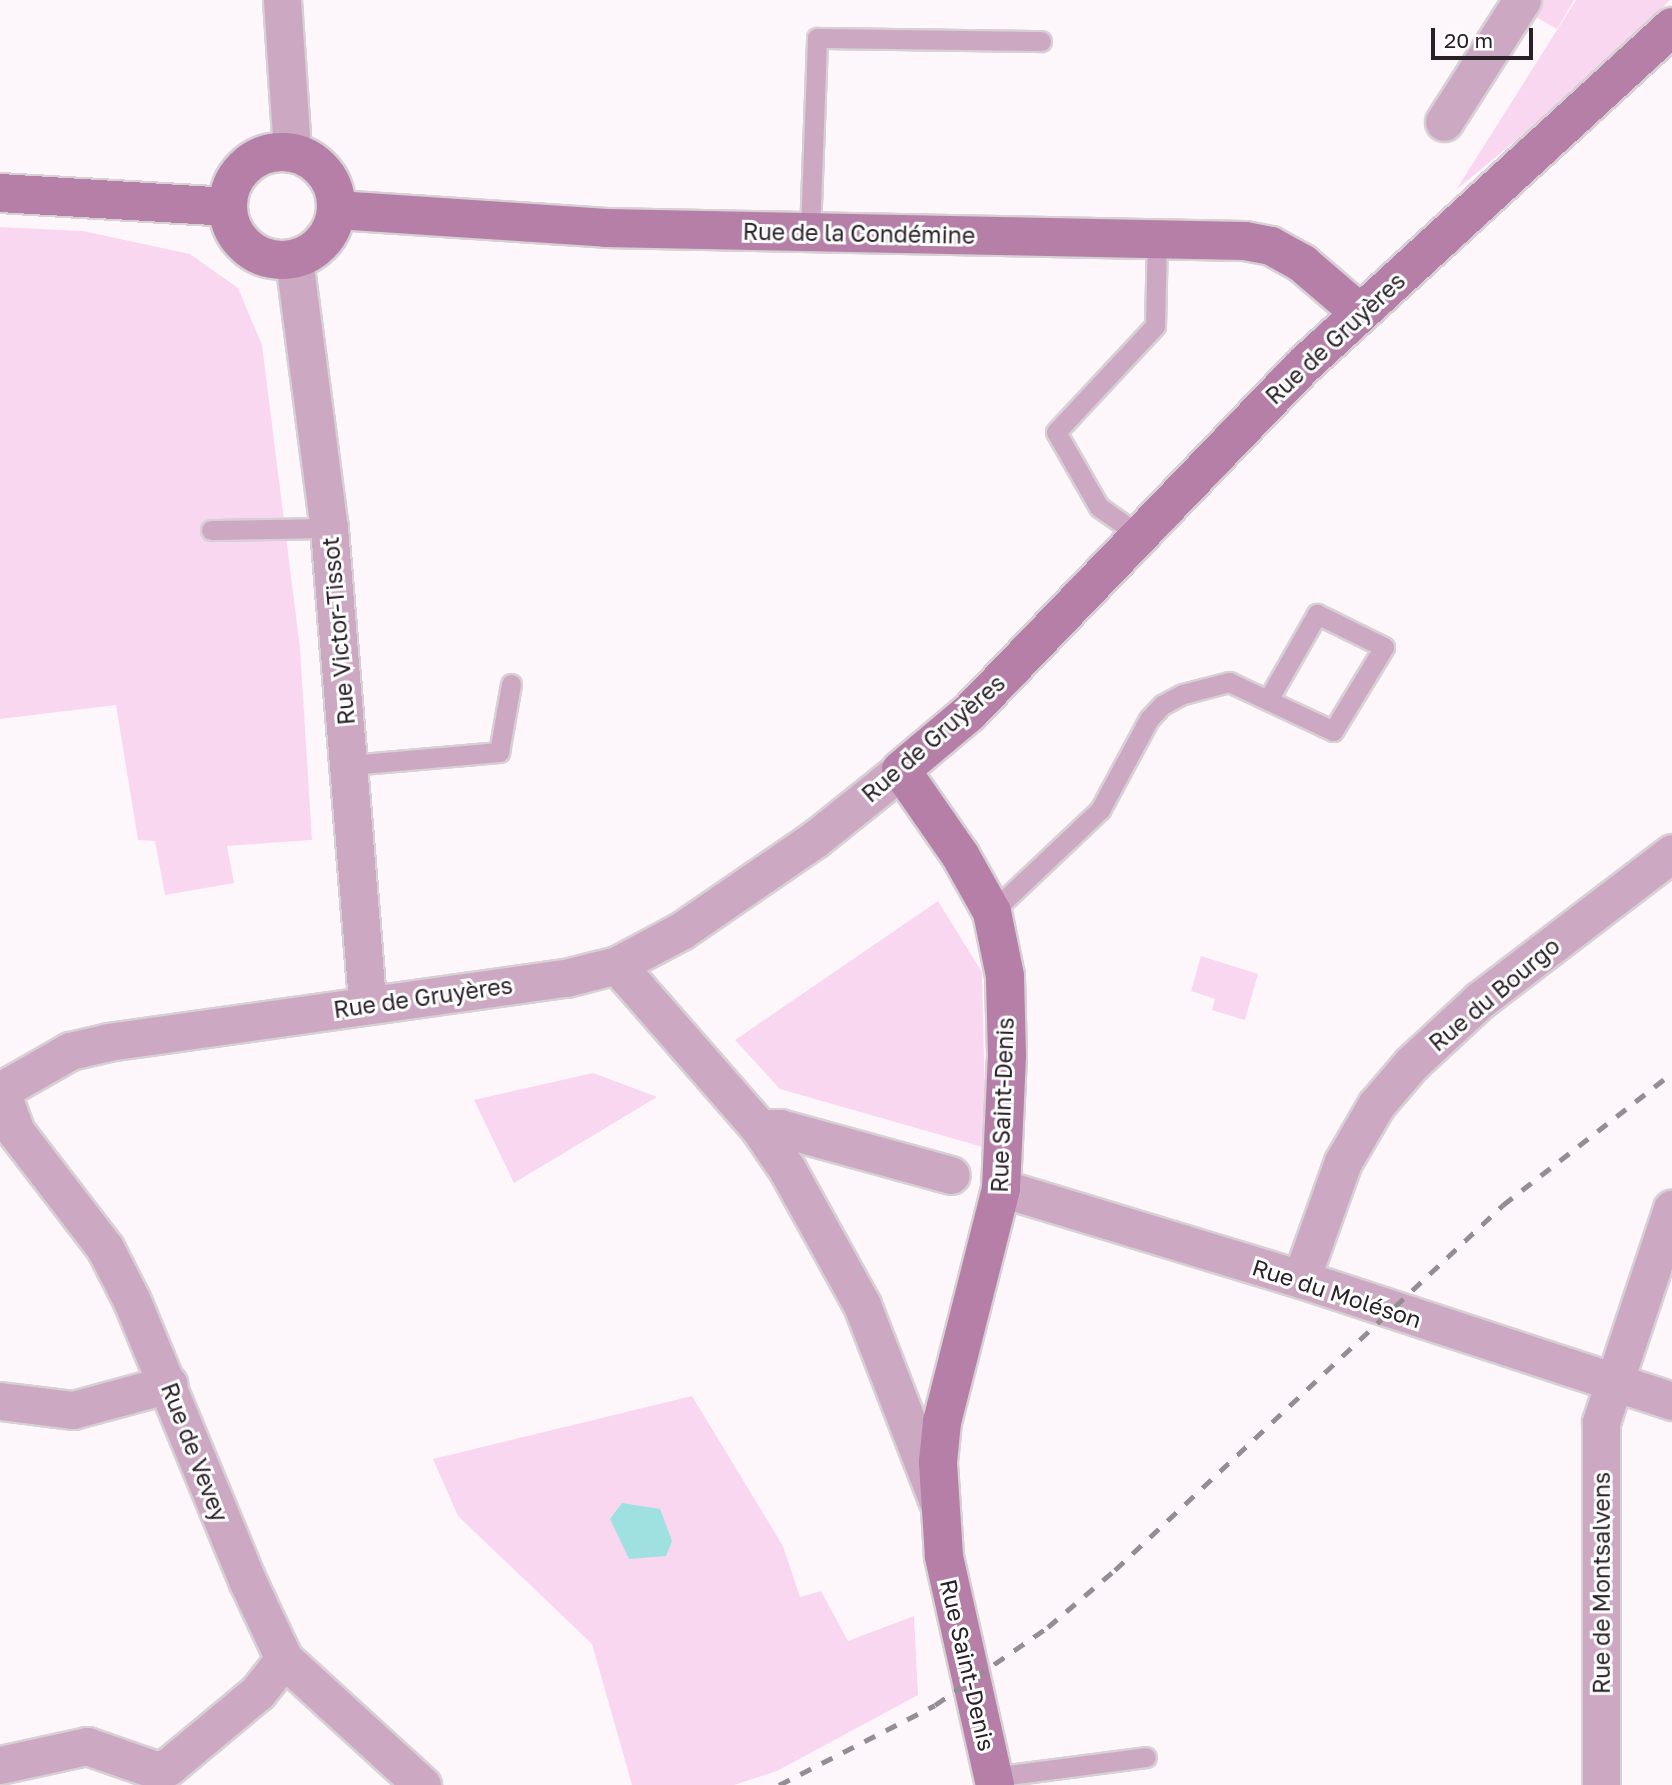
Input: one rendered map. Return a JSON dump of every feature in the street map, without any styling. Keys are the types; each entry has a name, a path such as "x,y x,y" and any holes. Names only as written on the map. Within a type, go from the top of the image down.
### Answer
{"main road":[{"name":"Rue de Gruyères","path":"901,770 970,712 1139,535 1359,312 1672,27"},
{"path":"292,152 325,173 332,184 337,210 323,242 293,260 267,258 243,244 228,207 242,169 265,155 292,152"},
{"path":"0,193 228,207"},
{"name":"Rue de la Condémine","path":"337,210 606,228 1157,238 1271,246 1303,264 1359,312"},
{"name":"Rue Saint-Denis","path":"901,770 960,855 992,912 1005,976 1007,1055 1001,1188 942,1422 938,1503 953,1602 994,1781"}],"street":[{"path":"282,0 292,152"},
{"path":"1444,122 1522,0"},
{"name":"Rue Victor-Tissot","path":"293,260 329,528 350,765 367,1005"},
{"name":"Rue de Gruyères","path":"0,1091 69,1051 108,1042 566,978 617,965 697,920 815,839 901,770"},
{"name":"Rue du Bourgo","path":"1301,1279 1343,1162 1376,1105 1412,1063 1480,1000 1672,853"},
{"name":"Rue Saint-Denis","path":"617,965 759,1128 787,1169 862,1305 938,1503"},
{"name":"Rue de Vevey","path":"0,1091 8,1138 104,1248 169,1384 189,1445 284,1659 422,1785"},
{"path":"759,1128 780,1128 951,1175"},
{"name":"Rue du Moléson","path":"1001,1188 1301,1279 1672,1401"},
{"name":"Rue de Montsalvens","path":"1601,1785 1601,1422 1672,1209"},
{"path":"0,1401 73,1410 169,1384"},
{"path":"0,1765 87,1746 158,1778 257,1692 284,1659"}],"lane":[{"path":"810,232 817,38 1041,41"},
{"path":"1139,535 1098,507 1056,432 1155,326 1157,238"},
{"path":"211,530 329,528"},
{"path":"992,912 1100,810 1149,719 1163,705 1183,694 1230,682 1334,732 1384,647 1317,614 1268,700"},
{"path":"350,765 499,752 510,684"},
{"path":"994,1781 1146,1757"}],"shaded area":[{"path":"1532,0 1574,0 1557,29 1525,11"},
{"path":"1576,0 1670,0 1591,78 1456,190"},
{"path":"0,227 83,231 190,254 238,288 262,345 300,648 312,840 227,846 234,883 165,895 155,841 138,840 116,705 0,719"},
{"path":"938,901 982,972 986,1148 780,1089 735,1040"},
{"path":"1201,956 1258,974 1245,1020 1212,1010 1215,999 1191,991"},
{"path":"593,1073 657,1097 514,1183 474,1100"},
{"path":"692,1396 783,1546 800,1597 821,1591 848,1641 914,1616 918,1695 777,1771 734,1785 632,1785 592,1644 458,1516 433,1459"}],"water":[{"path":"622,1503 660,1509 672,1541 666,1556 629,1559 610,1519"}],"railway":[{"path":"779,1785 935,1705 1048,1627 1115,1570 1503,1205 1672,1073"}]}
